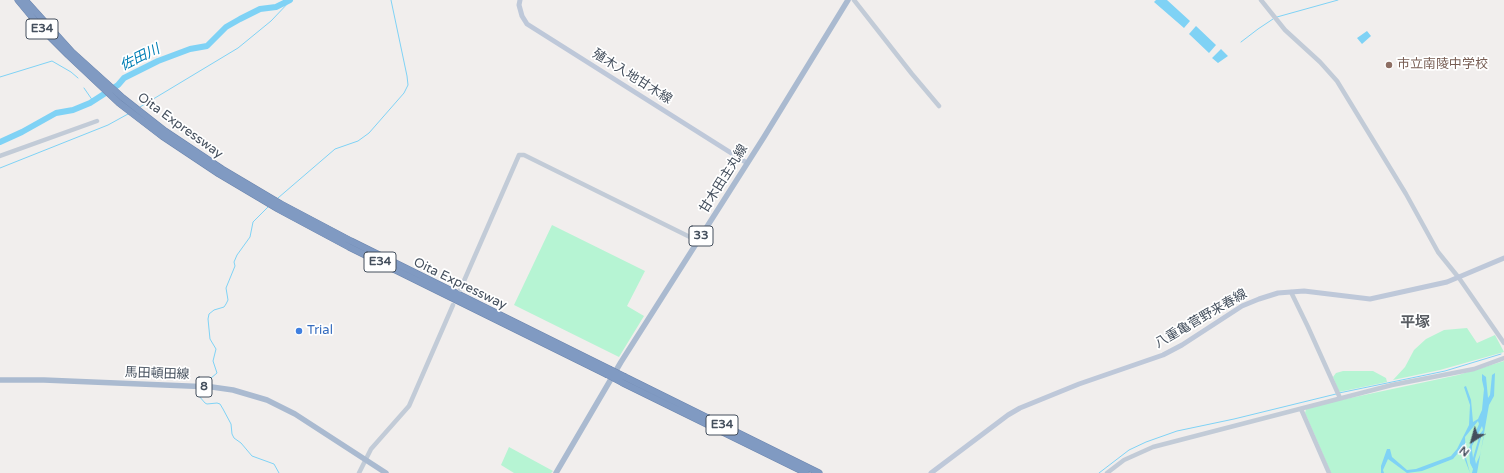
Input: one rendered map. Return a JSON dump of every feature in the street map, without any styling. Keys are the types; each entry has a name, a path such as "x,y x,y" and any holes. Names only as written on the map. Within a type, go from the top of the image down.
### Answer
{"highway":[{"name":"Oita Expressway","path":"18,0 42,29 164,133 222,169 314,222 607,372 819,473"},
{"name":"Oita Expressway","path":"25,0 70,54"},
{"name":"Oita Expressway","path":"624,380 806,473"}],"main road":[{"name":"殖木入地甘木線","path":"520,0 519,5 522,16 527,24 747,162"},
{"name":"甘木田主丸線","path":"556,473 621,362 848,0"},
{"name":"八重亀菅野来春線","path":"931,473 1008,415 1020,408 1079,384 1163,355 1182,345 1242,306 1259,299 1278,293 1304,291 1370,299 1447,282 1504,258"},
{"name":"馬田頓田線","path":"0,380 44,380 212,387 233,390 267,400 295,414 386,473"}],"street":[{"path":"854,0 939,106"},
{"path":"1261,0 1275,18 1320,62 1337,81 1406,194 1438,252 1459,278 1504,343"},
{"path":"0,156 97,120"},
{"path":"460,290 519,155 524,154 698,241"},
{"path":"1291,292 1339,394"},
{"path":"359,473 371,449 409,406 453,305"},
{"path":"1107,473 1124,460 1153,447 1301,409 1339,394 1474,369 1504,358"},
{"path":"1301,409 1329,473"}],"green space":[{"path":"552,225 645,271 627,306 644,316 619,357 514,305"},
{"path":"1467,328 1477,343 1495,335 1504,352 1440,370 1393,380 1405,367 1414,350 1426,339 1444,330"},
{"path":"1504,361 1504,473 1331,473 1305,413 1306,409 1336,401 1458,375"},
{"path":"1343,371 1373,371 1386,378 1387,382 1339,392 1333,377 1336,373"},
{"path":"509,447 553,471 551,473 514,473 501,465"}],"water":[{"path":"1156,0 1167,0 1190,21 1184,28 1154,2"},
{"path":"1196,26 1216,45 1209,53 1189,34"},
{"path":"1367,31 1371,36 1362,44 1357,38"},
{"path":"1221,49 1228,56 1218,63 1212,58"},
{"path":"1495,373 1494,396 1489,405 1484,435 1482,434 1475,459 1476,464 1481,450 1477,473 1472,473 1473,469 1470,463 1469,448 1479,424 1478,421 1465,437 1466,458 1470,473 1465,460 1463,447 1453,459 1422,471 1407,473 1388,459 1383,470 1384,473 1381,473 1381,466 1387,449 1390,449 1392,457 1407,470 1416,469 1451,456 1457,449 1469,425 1470,405 1464,387 1466,386 1471,400 1473,422 1478,419 1482,410 1484,389 1482,374 1486,377 1488,398 1490,395 1492,375","holes":["1482,426 1483,430 1480,434 1473,458 1472,446"]}],"waterway":[{"name":"佐田川","path":"0,142 22,132 56,113 73,110 90,103 118,85 124,78 158,61 190,49 207,46 226,27 260,9 276,7 290,0"},
{"path":"140,107 238,48 271,21 291,0"},
{"path":"278,198 335,149 358,141 369,133 404,93 408,85 407,76 391,0"},
{"path":"1277,17 1338,0"},
{"path":"1241,42 1273,19"},
{"path":"0,77 52,61 78,78"},
{"path":"84,88 93,101"},
{"path":"0,168 108,125 128,114"},
{"path":"204,384 217,373 213,361 216,349 210,339 209,314 214,310 224,307 226,304 228,300 226,288 235,266 234,262 237,255 250,237 253,222 269,206"},
{"path":"1339,393 1445,371 1501,354"},
{"path":"200,393 199,396 205,403 220,404 231,424 234,438 241,443 252,456 274,464 279,473"},
{"path":"1099,473 1129,450 1177,431 1234,419 1336,394"}],"place":[{"name":"市立南陵中学校","path":"1389,65"},
{"name":"Trial","path":"299,331"}],"district":[{"name":"平塚","path":"1415,323"}]}
